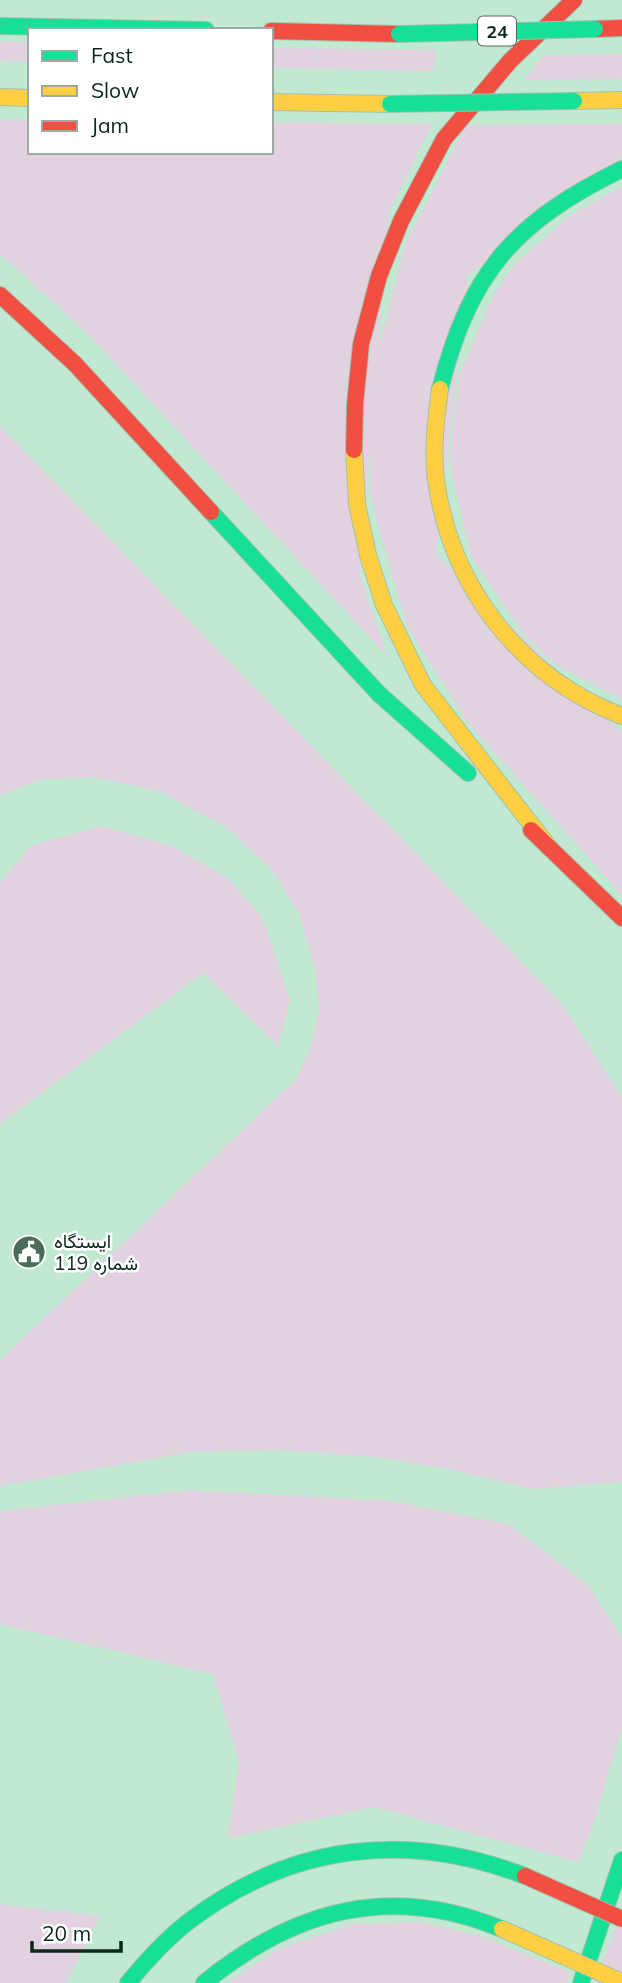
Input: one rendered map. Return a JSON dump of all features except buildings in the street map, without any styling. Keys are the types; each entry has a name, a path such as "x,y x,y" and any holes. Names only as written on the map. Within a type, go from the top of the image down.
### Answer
{"main road":[{"path":"548,846 423,685 388,615 368,555 357,504 355,404 362,344 379,276 401,221 444,139 510,61 574,0"},
{"path":"0,26 103,28"},
{"name":"24","path":"273,31 399,34 622,28"},
{"path":"0,97 28,98"},
{"path":"273,102 390,104 622,100"},
{"path":"622,169 550,208 522,232 493,266 469,301 452,342 436,407 434,448 440,511 458,564 496,626 521,654 558,684 601,709 622,716"},
{"path":"0,295 75,364 379,694 548,846 622,918"},
{"path":"128,1983 179,1929 213,1903 260,1878 295,1864 335,1853 421,1850 467,1857 525,1876 622,1919"},
{"path":"581,1983 622,1860"},
{"path":"204,1983 220,1968 284,1929 349,1909 388,1905 465,1915 502,1928 622,1982"}],"shaded area":[{"path":"0,41 28,42 28,62 0,61"},
{"path":"273,48 436,50 434,71 273,68"},
{"path":"622,54 622,79 524,80 544,55"},
{"path":"0,120 28,120 28,154 273,154 273,122 432,124 389,213 360,575 387,656 87,333 0,254"},
{"path":"622,124 622,157 468,275 436,554 622,732 622,895 467,722 406,624 370,495 372,374 404,247 466,125"},
{"path":"622,186 622,699 557,666 522,632 471,556 449,461 459,376 492,297 513,266 569,216"},
{"path":"0,426 561,1003 622,1097 622,1482 532,1489 453,1470 375,1457 280,1450 191,1452 0,1486 0,1360 297,1078 312,1043 319,1008 315,969 299,914 273,871 227,828 159,791 92,777 38,780 0,796"},
{"path":"101,826 172,846 228,878 262,918 290,1000 278,1046 203,973 0,1124 0,883 30,846"},
{"path":"189,1490 391,1501 508,1524 588,1585 622,1638 622,1728 592,1828 578,1862 374,1807 228,1838 239,1762 213,1674 0,1624 0,1511"},
{"path":"0,1904 100,1916 66,1983 0,1983"},
{"path":"622,1910 622,1983 595,1983"},
{"path":"419,1922 478,1935 570,1972 566,1983 227,1983 280,1948 352,1924"}],"traffic: fast":[{"path":"0,26 103,28"},
{"path":"399,34 595,29"},
{"path":"390,104 574,101"},
{"path":"440,389 466,313 482,282 502,255 552,209 622,169"},
{"path":"211,512 379,694 468,773"},
{"path":"128,1983 156,1951 188,1922 227,1896 267,1875 308,1861 350,1853 393,1850 436,1853 481,1862 525,1876"},
{"path":"581,1983 622,1860"},
{"path":"204,1983 273,1937 309,1921 346,1911 383,1906 421,1908 461,1915 502,1929"}],"traffic: slow":[{"path":"0,97 28,98"},
{"path":"574,101 622,100"},
{"path":"273,102 390,104"},
{"path":"440,389 434,446 436,480 444,519 457,557 475,591 496,624 522,652 552,678 585,699 622,716"},
{"path":"354,450 357,504 368,555 384,605 423,685 548,846"},
{"path":"502,1929 622,1982"}],"traffic: jam":[{"path":"354,450 361,344 379,276 401,221 444,139 510,61 574,0"},
{"path":"595,29 622,28"},
{"path":"273,31 399,34"},
{"path":"0,295 75,364 211,512"},
{"path":"531,830 622,918"},
{"path":"525,1876 622,1919"}],"place":[{"name":"ایستگاه شماره 119","path":"29,1252"}]}
